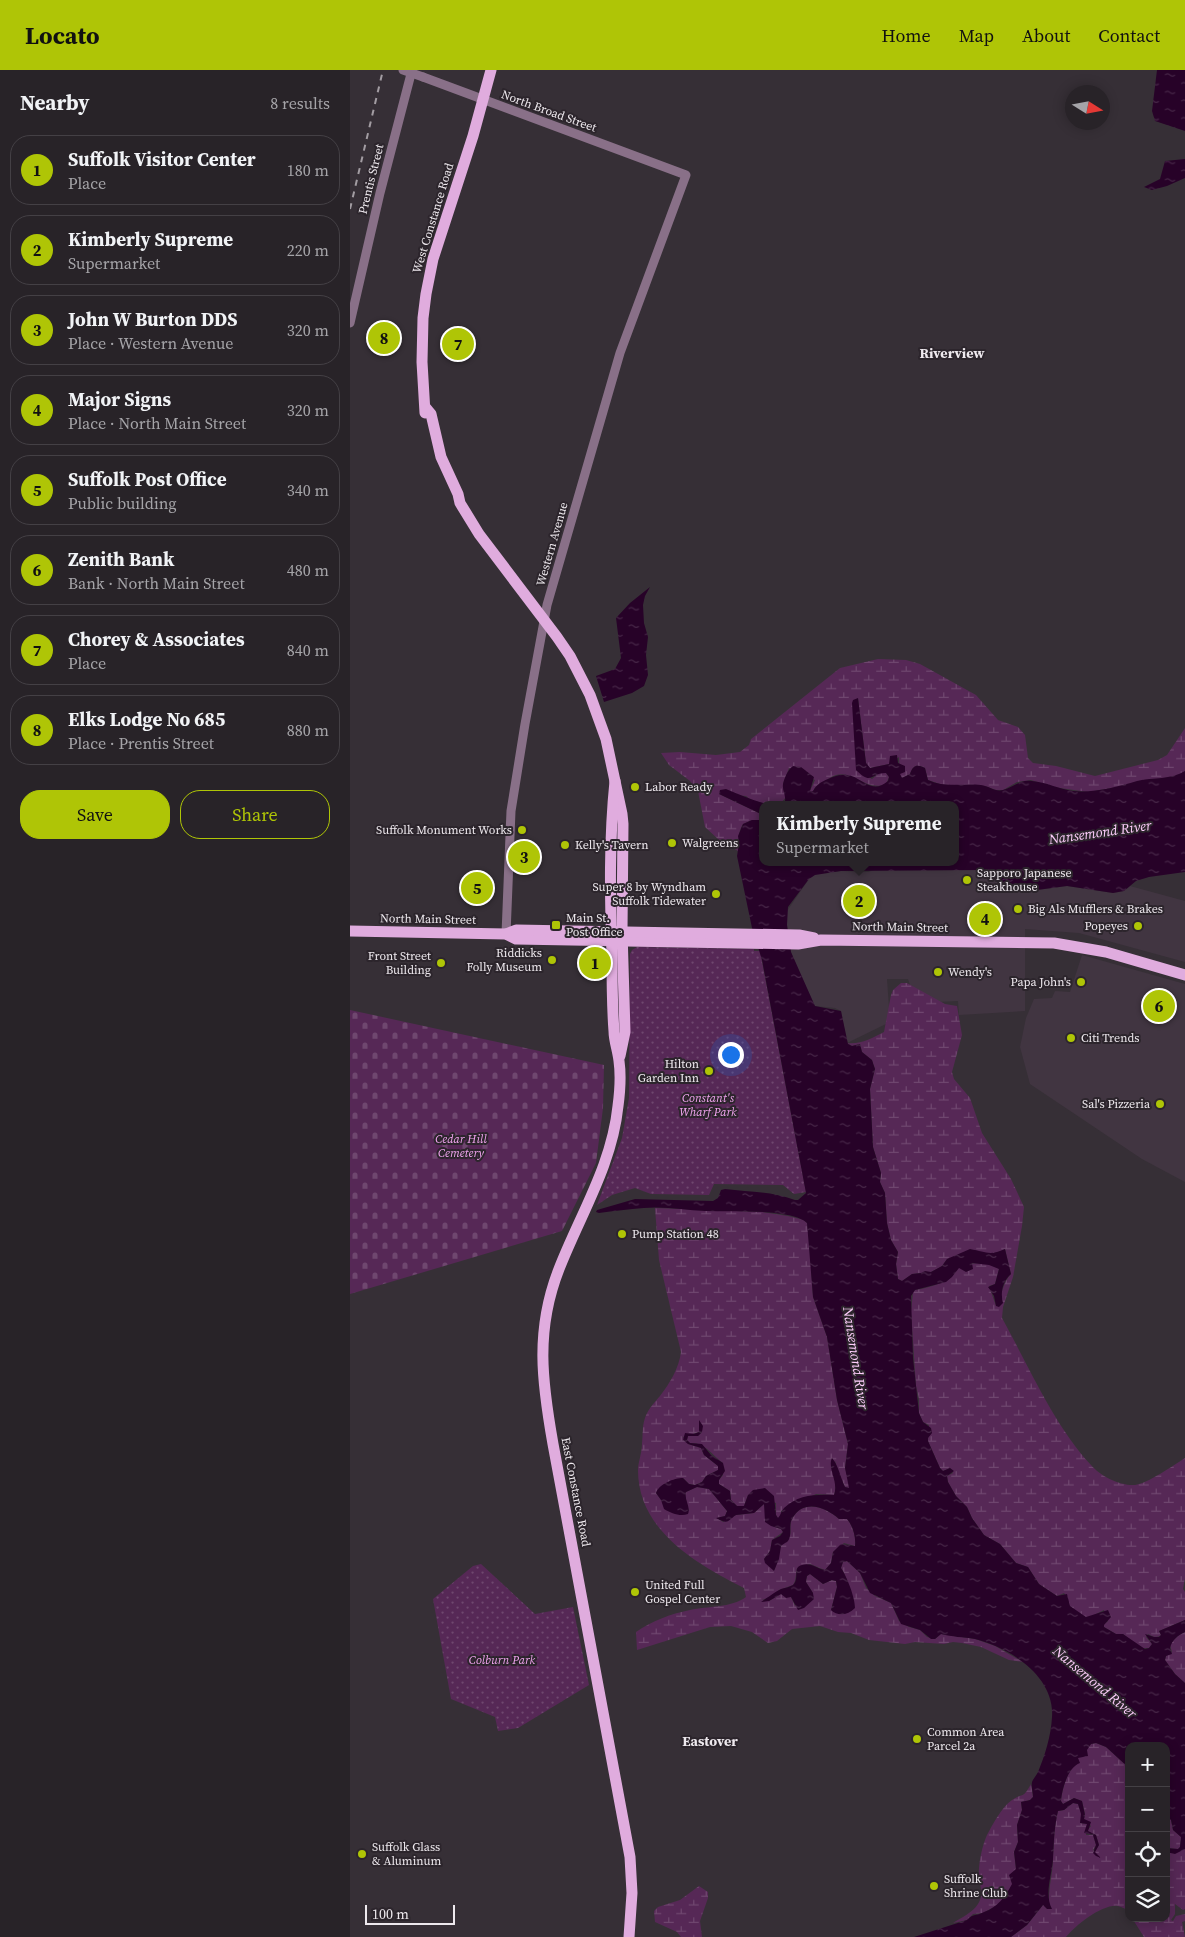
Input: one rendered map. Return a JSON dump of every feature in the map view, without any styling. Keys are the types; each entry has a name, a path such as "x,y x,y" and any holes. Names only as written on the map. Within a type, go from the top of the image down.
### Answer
{"main road":[{"name":"West Constance Road","path":"491,70 428,280 422,342 426,428 435,461 454,499 460,504 479,534 570,656 590,695 606,739 622,814 617,936"},
{"name":"North Main Street","path":"350,931 506,934 516,939 617,936 1054,943 1106,952 1185,975"},
{"name":"East Constance Road","path":"617,936 614,1032 619,1061 618,1105 614,1135 600,1176 566,1251 552,1289 545,1323 542,1362 552,1435 630,1856 632,1893 629,1937"}],"street":[{"name":"North Broad Street","path":"403,70 686,175"},
{"name":"Prentis Street","path":"350,324 380,192 412,70"},
{"name":"Western Avenue","path":"506,934 511,811 544,620 620,353 686,175"}],"shaded area":[{"path":"874,870 984,870 994,872 1013,884 1037,890 1067,886 1113,893 1124,891 1130,886 1185,901 1185,962 1079,933 1025,929 1025,1011 959,1015 958,1001 916,1003 908,979 887,979 890,1022 847,1043 841,1011 835,1008 815,1006 799,972 791,952 787,911 809,879 815,874 841,871 868,872"},
{"path":"1082,955 1185,984 1185,1182 1142,1159 1030,1084 1020,1047 1026,1018 1034,999 1052,998 1055,991 1070,992"}],"green space":[{"path":"878,659 906,660 920,664 976,695 998,720 1018,727 1025,735 1028,758 1033,763 1056,766 1095,776 1158,760 1167,755 1185,728 1185,771 1179,776 1136,782 1129,785 1088,792 1053,787 1031,780 1017,782 1003,790 996,790 985,786 943,785 928,780 925,768 920,766 914,767 910,774 902,778 900,777 899,757 889,764 870,768 866,763 858,698 856,770 872,779 879,773 886,773 889,777 886,784 872,785 842,774 832,777 818,785 813,791 810,791 815,780 789,768 783,784 786,797 783,801 759,802 746,796 719,794 759,813 759,820 752,820 743,824 739,834 738,851 718,839 705,827 698,791 690,781 669,765 661,753 680,752 716,755 740,752 749,745 751,739 840,668"},
{"name":"Constant's Wharf Park","path":"637,947 754,949 754,951 760,951 806,1192 794,1194 783,1185 714,1184 709,1195 651,1194 635,1188 612,1195 597,1205 622,1138 629,1098 630,954"},
{"path":"901,983 907,983 945,1004 957,1006 962,1035 952,1072 954,1079 970,1098 982,1133 1011,1179 1024,1207 1013,1277 1003,1307 1002,1318 1054,1414 1078,1450 1091,1465 1111,1480 1129,1485 1140,1484 1185,1458 1185,1578 1183,1589 1185,1592 1185,1620 1159,1631 1161,1635 1157,1637 1148,1634 1146,1637 1152,1644 1149,1648 1141,1648 1123,1634 1116,1634 1104,1627 1103,1625 1108,1621 1104,1610 1088,1618 1078,1613 1069,1605 1064,1593 1057,1596 1039,1584 1028,1567 1016,1563 1000,1544 984,1535 967,1507 956,1496 948,1482 947,1476 953,1473 950,1468 943,1471 940,1468 928,1441 929,1425 923,1422 919,1413 919,1399 916,1386 911,1312 913,1292 944,1282 962,1266 985,1264 999,1269 995,1284 989,1286 996,1306 1006,1281 1011,1274 1005,1249 990,1254 974,1250 947,1259 942,1266 931,1272 912,1274 902,1281 898,1279 896,1264 898,1252 891,1240 887,1223 885,1193 880,1182 881,1173 873,1147 870,1089 875,1069 872,1060 862,1052 860,1044 852,1046 847,1043 861,1042 884,1032 891,995 893,990"},
{"name":"Cedar Hill Cemetery","path":"350,1010 604,1065 603,1108 596,1163 562,1231 350,1294"},
{"path":"655,1208 762,1212 788,1216 804,1220 807,1223 813,1297 827,1337 837,1400 848,1444 845,1468 850,1486 849,1488 845,1487 835,1461 831,1467 835,1481 834,1495 816,1494 781,1511 781,1517 778,1518 776,1515 776,1503 748,1495 744,1506 737,1506 731,1500 730,1491 719,1484 719,1480 723,1475 723,1463 704,1447 690,1443 687,1440 688,1436 698,1436 702,1432 699,1423 699,1432 683,1437 688,1444 701,1448 704,1455 718,1466 718,1470 706,1476 702,1482 695,1485 689,1484 683,1478 656,1493 661,1500 689,1511 685,1496 686,1492 697,1487 709,1489 727,1511 725,1516 717,1518 723,1522 736,1515 754,1513 764,1504 767,1522 783,1532 772,1540 770,1551 764,1559 775,1570 781,1546 790,1536 792,1519 802,1508 821,1508 839,1519 847,1519 854,1532 855,1546 844,1543 833,1552 831,1563 825,1570 810,1564 797,1568 793,1585 779,1590 762,1600 769,1601 781,1594 791,1597 795,1606 813,1593 806,1582 807,1576 810,1574 823,1584 832,1580 836,1581 837,1587 831,1610 854,1601 841,1568 843,1562 847,1561 860,1573 866,1588 875,1596 891,1603 899,1621 909,1627 920,1630 927,1637 935,1639 941,1634 975,1639 995,1646 1023,1662 1009,1660 981,1647 962,1643 915,1642 905,1644 869,1640 851,1633 838,1632 820,1626 792,1629 777,1641 768,1643 752,1632 731,1626 710,1627 637,1650 636,1632 655,1621 683,1612 733,1603 746,1597 744,1588 708,1568 673,1543 659,1528 648,1511 641,1492 638,1467 645,1418 649,1409 674,1375 681,1352 659,1260"},
{"name":"Colburn Park","path":"481,1564 535,1614 573,1607 589,1685 518,1728 498,1731 495,1717 451,1699 433,1599 473,1566"},
{"path":"1185,1632 1185,1683 1175,1674 1165,1660 1166,1656 1172,1652 1170,1645 1178,1636"},
{"path":"1096,1743 1106,1747 1125,1764 1125,1909 1118,1906 1105,1908 1083,1921 1066,1937 1011,1937 1027,1925 1043,1905 1049,1905 1054,1834 1058,1811 1064,1810 1073,1803 1078,1804 1082,1815 1080,1823 1088,1824 1086,1835 1093,1835 1096,1845 1093,1850 1095,1852 1099,1845 1096,1835 1087,1831 1091,1826 1084,1819 1085,1814 1082,1801 1074,1798 1063,1804 1061,1801 1064,1784 1074,1763 1091,1744"},
{"path":"1031,1784 1033,1797 1030,1800 1021,1802 1022,1810 1017,1825 1018,1842 1014,1852 1016,1869 1012,1885 1007,1894 1001,1903 983,1913 973,1914 967,1920 953,1923 967,1915 980,1901 980,1861 985,1839 992,1826 1004,1807 1012,1800 1024,1794"},
{"path":"1170,1819 1173,1830 1181,1837 1178,1849 1170,1848"},
{"path":"1185,1849 1185,1909 1183,1910 1175,1904 1175,1914 1171,1920 1173,1921 1176,1916 1185,1914 1185,1921 1182,1922 1185,1937 1144,1937 1135,1922 1170,1922 1170,1853"},
{"path":"699,1886 708,1892 708,1898 700,1921 702,1937 681,1937 677,1932 655,1922 654,1911 658,1907 680,1900"}],"water":[{"path":"1157,70 1185,70 1185,131 1155,121 1152,111"},
{"path":"1185,159 1185,178 1152,190 1144,187 1160,179 1165,161"},
{"path":"650,587 643,605 644,623 648,637 646,655 648,675 644,686 632,693 604,702 596,676 615,669 621,658 616,618 630,603"},
{"name":"Nansemond River","path":"858,698 866,763 870,768 889,764 890,756 897,755 898,763 905,766 905,772 900,774 902,778 910,774 914,767 920,766 925,768 928,780 947,785 981,785 1000,790 1028,781 1073,791 1089,791 1168,777 1185,771 1185,872 1149,877 1136,881 1124,891 1113,893 1067,886 1037,890 998,881 994,879 994,872 984,870 841,871 815,875 809,879 788,907 787,925 791,952 815,1006 841,1011 848,1044 852,1046 860,1044 862,1052 872,1060 875,1069 870,1089 873,1147 881,1173 880,1182 885,1193 887,1223 891,1240 898,1252 896,1264 898,1279 902,1281 912,1274 925,1271 931,1272 942,1266 947,1259 970,1249 992,1253 1005,1249 1011,1274 1004,1283 1002,1291 1003,1303 999,1307 996,1306 994,1296 988,1287 995,1284 999,1269 989,1265 972,1263 973,1269 966,1272 959,1268 946,1282 915,1290 911,1296 913,1358 919,1413 923,1422 931,1428 932,1433 928,1441 940,1468 943,1471 950,1468 954,1471 947,1476 948,1482 956,1496 967,1507 984,1535 1000,1544 1016,1563 1028,1567 1039,1584 1057,1596 1067,1594 1070,1606 1086,1617 1108,1610 1111,1617 1104,1627 1116,1634 1123,1634 1145,1649 1149,1648 1152,1644 1145,1634 1159,1637 1161,1635 1159,1631 1185,1620 1185,1632 1174,1640 1170,1648 1172,1654 1166,1656 1165,1660 1175,1674 1185,1683 1185,1849 1175,1854 1170,1853 1170,1848 1178,1849 1180,1847 1181,1837 1173,1830 1170,1819 1170,1742 1125,1742 1125,1764 1106,1747 1096,1743 1091,1744 1087,1750 1088,1756 1078,1758 1080,1763 1069,1774 1064,1785 1061,1801 1063,1804 1074,1798 1082,1801 1084,1819 1091,1822 1088,1831 1096,1835 1099,1845 1095,1852 1101,1858 1093,1853 1096,1845 1093,1835 1084,1833 1087,1824 1080,1823 1081,1814 1078,1804 1073,1803 1064,1810 1058,1811 1049,1891 1052,1909 1047,1909 1043,1905 1027,1925 1011,1937 914,1937 967,1920 973,1915 989,1910 1001,1901 1012,1884 1009,1875 1016,1869 1014,1852 1018,1842 1017,1825 1022,1810 1021,1802 1030,1800 1033,1797 1032,1782 1043,1759 1052,1717 1051,1702 1046,1689 1038,1677 1016,1657 988,1643 941,1634 935,1639 931,1639 920,1630 901,1624 891,1603 870,1593 860,1573 847,1561 843,1562 841,1568 846,1576 855,1603 855,1608 849,1612 837,1614 831,1610 837,1587 836,1581 832,1580 823,1584 810,1574 807,1576 806,1582 813,1593 814,1599 804,1608 798,1610 791,1597 786,1598 781,1594 769,1601 761,1602 781,1589 793,1585 799,1566 808,1564 825,1570 831,1563 833,1552 841,1544 855,1546 854,1532 847,1519 839,1519 821,1508 802,1508 792,1519 789,1540 781,1546 779,1559 774,1571 765,1563 764,1559 770,1551 772,1540 783,1532 781,1529 765,1522 764,1504 754,1513 736,1515 726,1522 716,1518 725,1516 727,1511 709,1489 697,1487 686,1492 689,1511 688,1514 682,1515 664,1509 656,1493 663,1484 671,1480 683,1478 689,1484 695,1485 702,1482 706,1476 718,1470 718,1466 704,1455 701,1448 688,1444 683,1440 685,1433 694,1434 699,1432 699,1420 703,1426 702,1432 698,1436 688,1436 687,1440 690,1443 702,1444 711,1455 723,1463 725,1471 719,1480 719,1484 730,1491 731,1500 737,1506 744,1506 748,1495 753,1490 765,1488 774,1496 778,1518 784,1508 795,1500 814,1495 834,1495 835,1485 831,1466 832,1458 845,1487 849,1488 845,1468 848,1444 837,1400 827,1337 813,1297 807,1223 799,1218 788,1215 759,1212 705,1211 659,1207 596,1212 597,1210 635,1199 713,1201 718,1198 721,1190 725,1189 769,1193 795,1200 798,1200 806,1193 762,960 752,928 737,856 738,836 743,824 752,820 759,820 759,866 959,866 959,801 785,801 783,784 785,777 793,766 801,767 814,777 810,791 813,791 823,781 840,775 852,776 876,787 888,781 889,777 886,773 868,778 856,770 853,700"},
{"path":"726,789 759,802 759,813 719,794 720,790"}],"railway":[{"path":"350,209 383,70"}],"place":[{"name":"Elks Lodge No 685","path":"384,338"},
{"name":"Chorey & Associates","path":"458,344"},
{"name":"Labor Ready","path":"635,787"},
{"name":"Suffolk Monument Works","path":"522,830"},
{"name":"Walgreens","path":"672,843"},
{"name":"Kelly's Tavern","path":"565,845"},
{"name":"John W Burton DDS","path":"524,857"},
{"name":"Sapporo Japanese Steakhouse","path":"967,880"},
{"name":"Suffolk Post Office","path":"477,888"},
{"name":"Super 8 by Wyndham Suffolk Tidewater","path":"716,894"},
{"name":"Kimberly Supreme","path":"859,901"},
{"name":"Big Als Mufflers & Brakes","path":"1018,909"},
{"name":"Major Signs","path":"985,919"},
{"name":"Main St. Post Office","path":"556,925"},
{"name":"Popeyes","path":"1138,926"},
{"name":"Riddicks Folly Museum","path":"552,960"},
{"name":"Front Street Building","path":"441,963"},
{"name":"Suffolk Visitor Center","path":"595,963"},
{"name":"Wendy's","path":"938,972"},
{"name":"Papa John's","path":"1081,982"},
{"name":"Zenith Bank","path":"1159,1006"},
{"name":"Citi Trends","path":"1071,1038"},
{"name":"Hilton Garden Inn","path":"709,1071"},
{"name":"Sal's Pizzeria","path":"1160,1104"},
{"name":"Pump Station 48","path":"622,1234"},
{"name":"United Full Gospel Center","path":"635,1592"},
{"name":"Common Area Parcel 2a","path":"917,1739"},
{"name":"Suffolk Glass & Aluminum","path":"362,1854"},
{"name":"Suffolk Shrine Club","path":"934,1886"}],"district":[{"name":"Riverview","path":"952,353"},
{"name":"Eastover","path":"710,1741"}]}
